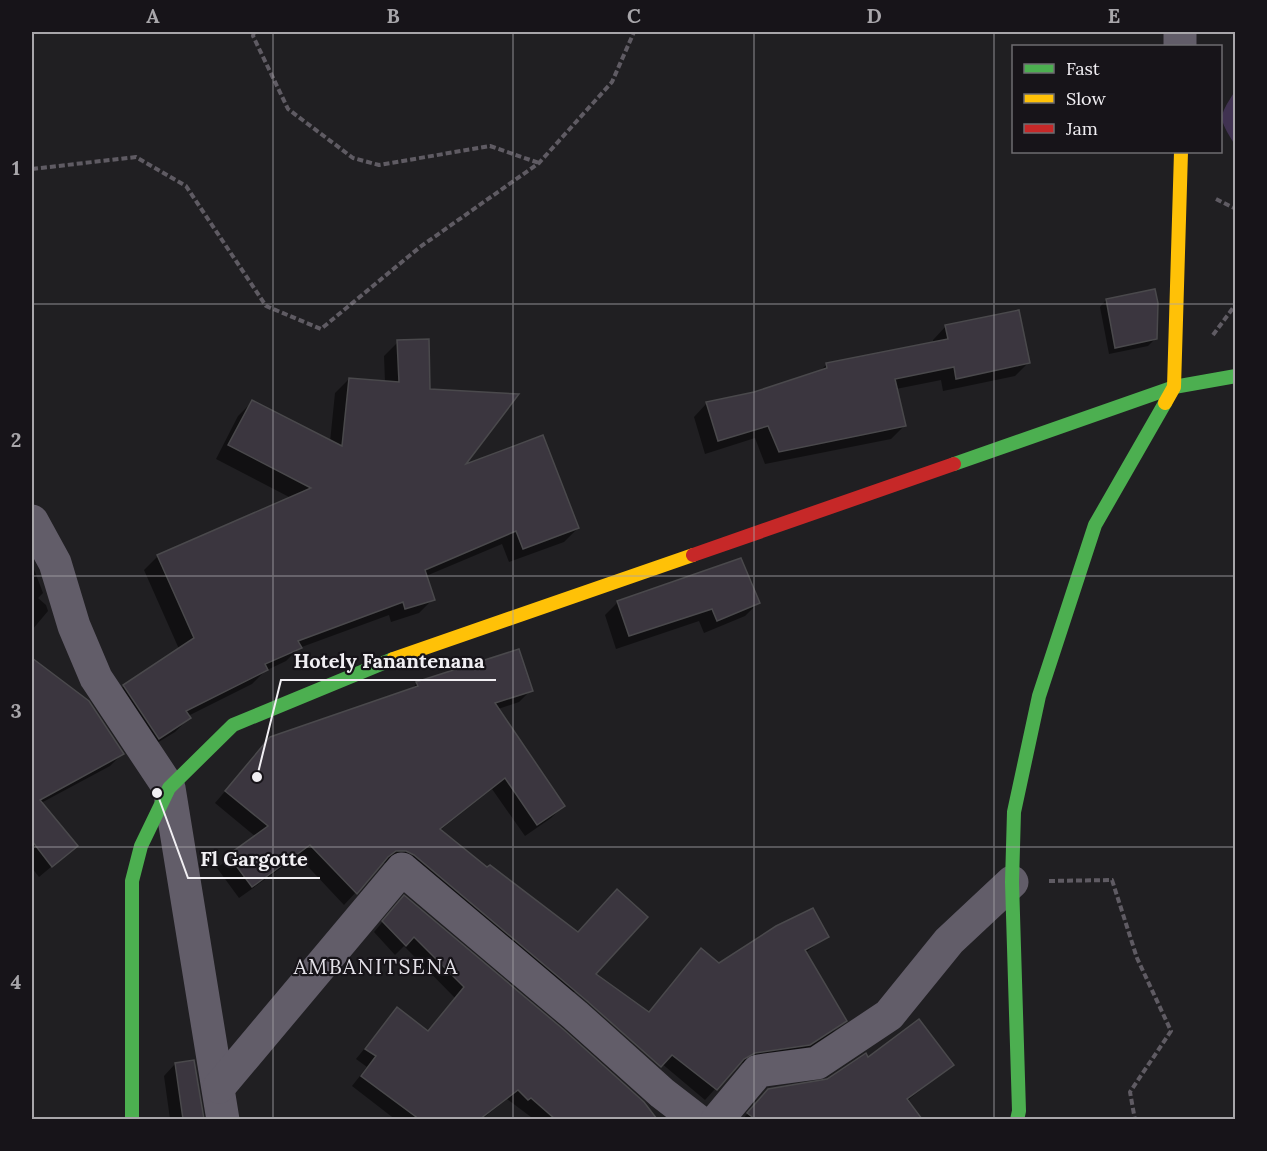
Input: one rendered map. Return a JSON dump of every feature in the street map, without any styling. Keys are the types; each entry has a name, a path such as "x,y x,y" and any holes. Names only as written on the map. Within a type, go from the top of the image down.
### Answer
{"main road":[{"path":"1017,1119 1019,1111 1012,882 1014,812 1039,696 1095,525 1174,387 1181,153"},
{"path":"132,1119 132,881 141,846 169,788 233,725 371,667 1174,387 1236,376"}],"street":[{"path":"32,521 55,563 74,626 96,678 169,788 223,1119"},
{"path":"219,1087 402,869 575,1015 662,1093 697,1119"},
{"path":"717,1119 758,1071 817,1063 889,1015 949,941 1012,882"}],"path":[{"path":"254,32 253,36 288,109 353,158 379,165 490,147 538,163"},
{"path":"32,169 136,157 186,186 267,306 321,329 420,247 538,163 612,82 634,32"},
{"path":"1012,882 1112,880 1137,958 1171,1031 1130,1092 1135,1119"}],"shaded area":[{"path":"1235,91 1235,145 1225,129 1222,118 1225,107"}],"building":[{"path":"1155,289 1158,303 1157,339 1115,348 1106,299"},
{"path":"1019,310 1030,363 956,379 954,367 895,379 906,426 779,452 768,426 718,441 706,402 754,392 827,368 826,363 948,339 945,325"},
{"path":"429,339 430,389 519,394 466,464 543,435 579,528 523,549 516,531 425,570 435,600 405,609 403,602 298,641 302,648 265,664 268,670 186,711 191,718 159,739 123,685 194,638 157,555 311,488 228,445 252,400 342,446 349,378 399,382 397,340"},
{"path":"741,558 760,603 717,621 712,609 629,636 617,601"},
{"path":"519,649 533,691 495,703 565,806 537,825 505,778 440,829 487,867 490,865 578,932 617,889 648,917 596,974 649,1012 701,948 719,963 776,926 813,908 829,937 805,950 847,1021 810,1045 755,1053 744,1059 717,1090 672,1055 661,1067 587,1001 414,855 406,851 396,851 388,857 357,894 310,845 252,887 228,855 268,826 225,791 270,737 418,686 416,682"},
{"path":"32,658 89,701 124,754 40,800 78,846 52,867 32,841"},
{"path":"404,895 563,1029 644,1102 657,1119 555,1119 518,1090 480,1119 419,1119 361,1076 376,1056 365,1049 397,1007 428,1031 464,987 414,937 406,946 382,921"},
{"path":"919,1019 954,1065 907,1099 922,1119 755,1119 747,1113 768,1089 827,1079 866,1053 868,1057"},
{"path":"194,1060 204,1119 183,1119 175,1063"}],"traffic: fast":[{"path":"954,464 1174,387 1236,376"},
{"path":"1017,1120 1019,1111 1012,882 1014,812 1039,696 1095,525 1165,403"},
{"path":"132,1120 132,881 141,846 169,788 233,725 393,659"}],"traffic: slow":[{"path":"1165,403 1174,387 1181,153"},
{"path":"393,659 693,555"}],"traffic: jam":[{"path":"693,555 954,464"}],"place":[{"name":"Hotely Fanantenana","path":"257,777"},
{"name":"Fl Gargotte","path":"157,793"}],"district":[{"name":"AMBANITSENA","path":"376,967"}]}
